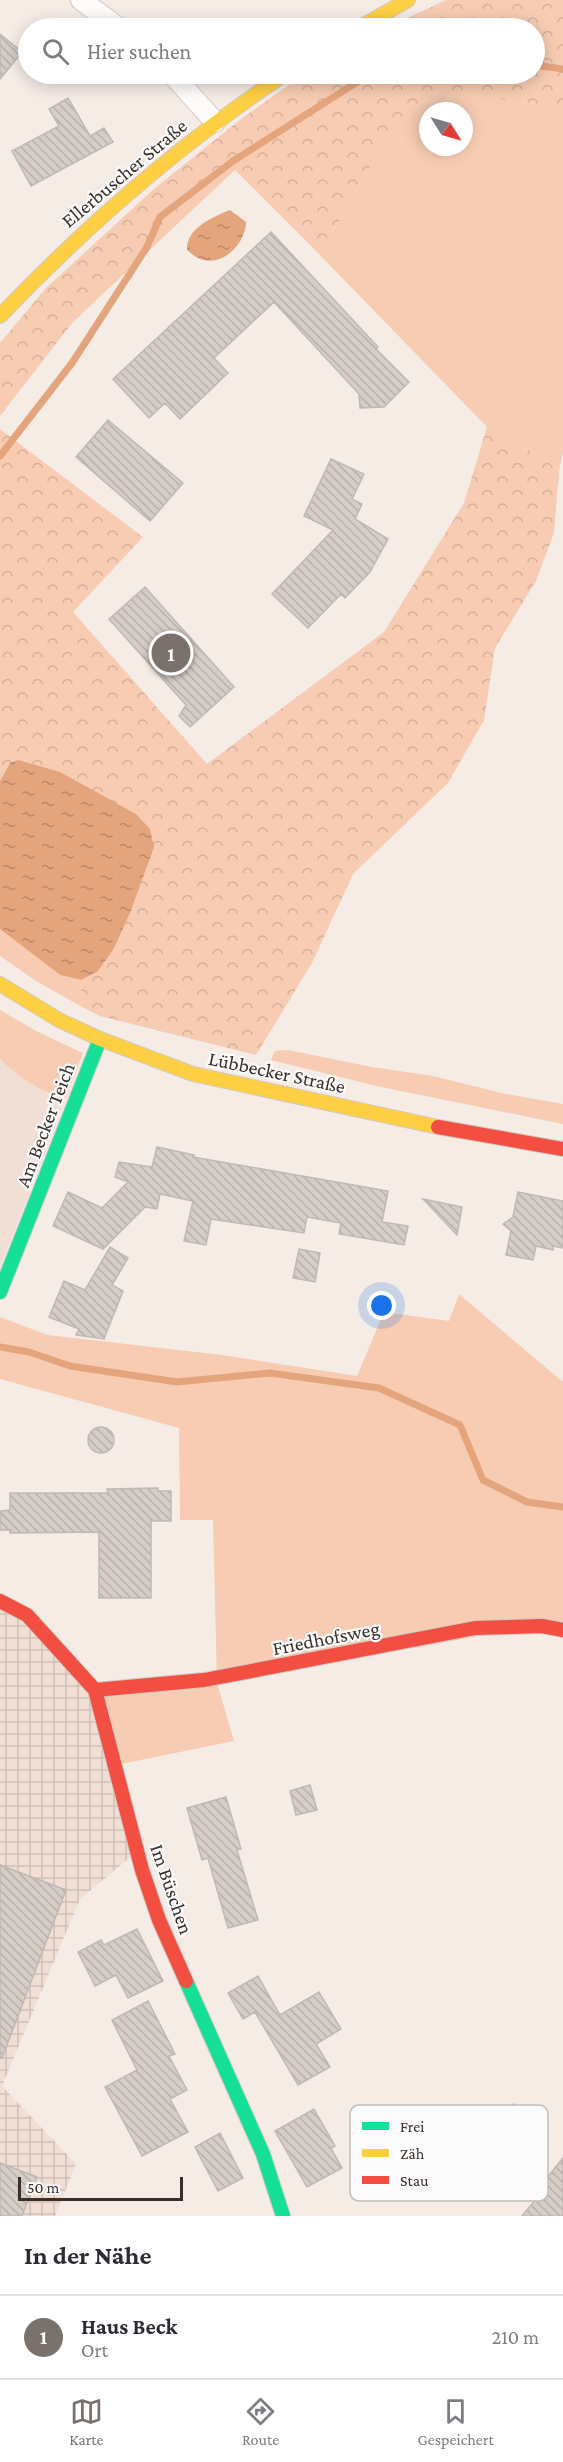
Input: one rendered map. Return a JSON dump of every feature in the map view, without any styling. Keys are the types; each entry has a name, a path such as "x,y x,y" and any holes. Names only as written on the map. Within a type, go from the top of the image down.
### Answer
{"street":[{"path":"81,0 105,18"},
{"path":"376,18 408,0"},
{"path":"181,84 215,122"},
{"name":"Ellerbuscher Straße","path":"0,316 104,211 215,122 270,84"},
{"name":"Lübbecker Straße","path":"0,984 59,1020 100,1039 193,1074 412,1122 563,1149"},
{"name":"Am Becker Teich","path":"0,1292 100,1039"},
{"name":"Im Büschen","path":"0,1601 27,1615 95,1690 142,1870 159,1920 263,2154 283,2216"},
{"name":"Friedhofsweg","path":"95,1690 204,1680 475,1628 542,1626 563,1630"}],"shaded area":[{"path":"0,1059 32,1085 66,1098 0,1268"},
{"path":"0,1596 100,1692 133,1855 80,1899 2,2086 76,2164 55,2216 0,2216"}],"green space":[{"path":"446,0 563,0 563,111 544,105 477,96 419,102 419,106 388,136 338,223 317,252 235,170 73,322 0,416 0,343 46,288 155,188 241,119 290,84 545,84 545,18 407,18"},
{"path":"477,96 544,105 563,111 563,451 559,471 541,457 487,427 317,252 338,223 388,136 419,106 419,156 473,156 473,102 423,102"},
{"path":"487,427 541,457 559,471 554,533 536,581 495,648 484,720 448,783 353,874 312,963 256,1055 100,1016 82,1007 81,980 97,972 10,763 0,781 0,429 143,537 73,612 207,764 384,632 464,503"},
{"path":"0,929 60,975 81,980 82,1007 36,981 0,956"},
{"path":"0,1010 38,1032 83,1053 66,1098 31,1083 0,1059"},
{"path":"288,1050 372,1067 433,1076 506,1094 563,1104 563,1124 381,1087 271,1060 275,1051"},
{"path":"459,1294 563,1382 563,1621 217,1683 234,1741 121,1764 100,1692 217,1682 213,1520 180,1520 179,1428 0,1379 0,1317 48,1335 222,1355 357,1376 384,1312 449,1321"}],"water":[{"path":"230,210 246,222 243,237 233,250 220,259 212,261 199,259 187,250 191,235 202,224"},
{"path":"18,760 60,772 136,814 150,829 154,847 130,913 113,950 97,972 81,980 60,975 0,929 0,781 10,763"}],"building":[{"path":"0,34 18,49 18,57 0,79"},
{"path":"68,98 90,136 104,128 113,142 31,186 12,151 59,126 49,109"},
{"path":"271,232 378,347 376,349 409,382 384,407 360,408 359,394 274,302 214,358 228,373 180,419 165,403 149,418 113,379"},
{"path":"108,420 183,483 150,521 76,457"},
{"path":"331,459 364,474 352,499 362,504 355,519 388,539 370,572 345,598 341,594 308,628 272,594 333,530 304,516"},
{"path":"145,587 234,687 190,727 179,716 186,705 109,619"},
{"path":"157,1147 194,1155 193,1157 388,1191 382,1222 408,1226 404,1245 339,1234 341,1223 307,1217 304,1233 211,1219 206,1245 184,1241 193,1201 160,1194 157,1209 145,1207 103,1249 53,1226 68,1192 102,1208 128,1182 115,1177 119,1162 152,1167"},
{"path":"518,1192 563,1201 563,1248 553,1246 553,1250 536,1246 533,1260 506,1255 511,1231 503,1224 513,1217"},
{"path":"423,1199 462,1207 457,1235"},
{"path":"110,1247 128,1258 112,1285 123,1291 104,1339 76,1335 79,1329 49,1317 64,1281 85,1290"},
{"path":"299,1249 320,1253 315,1282 293,1278"},
{"path":"101,1427 110,1431 114,1440 110,1449 101,1453 92,1449 88,1440 92,1431"},
{"path":"158,1488 158,1491 171,1491 171,1521 151,1521 151,1598 99,1598 99,1532 10,1533 10,1530 0,1530 0,1511 10,1510 10,1493 108,1493 107,1489"},
{"path":"310,1785 317,1810 296,1815 290,1791"},
{"path":"226,1797 241,1849 237,1850 258,1920 228,1928 208,1858 202,1860 187,1808"},
{"path":"0,1865 66,1890 2,2058 0,2057"},
{"path":"137,1929 163,1981 128,1998 116,1975 95,1986 78,1952 101,1940 104,1945"},
{"path":"258,1976 280,2015 319,1992 341,2029 316,2044 330,2067 298,2085 255,2012 243,2019 228,1993"},
{"path":"148,2001 175,2054 169,2056 187,2090 170,2099 188,2132 142,2156 105,2087 137,2070 112,2020"},
{"path":"314,2109 335,2146 331,2148 342,2168 307,2187 275,2131"},
{"path":"220,2133 243,2178 218,2191 195,2147"},
{"path":"563,2158 563,2216 522,2216 534,2201 548,2201 548,2177"},
{"path":"0,2163 37,2177 22,2216 0,2216"}],"waterway":[{"path":"545,67 563,69"},
{"path":"0,456 72,363 147,247 160,217 233,161 354,84"},
{"path":"0,1347 29,1352 70,1366 177,1382 270,1373 379,1388 460,1425 483,1480 527,1502 563,1507"}],"traffic: fast":[{"path":"0,1292 100,1039"},
{"path":"186,1981 263,2154 283,2216"}],"traffic: slow":[{"path":"376,18 408,0"},
{"path":"0,316 66,250 136,187 208,129 271,84"},
{"path":"0,984 59,1020 100,1039 193,1074 438,1127"}],"traffic: jam":[{"path":"438,1127 563,1149"},
{"path":"0,1601 27,1615 95,1690 142,1870 159,1920 186,1981"},
{"path":"95,1690 204,1680 475,1628 542,1626 563,1630"}],"place":[{"name":"Haus Beck","path":"171,653"}]}
